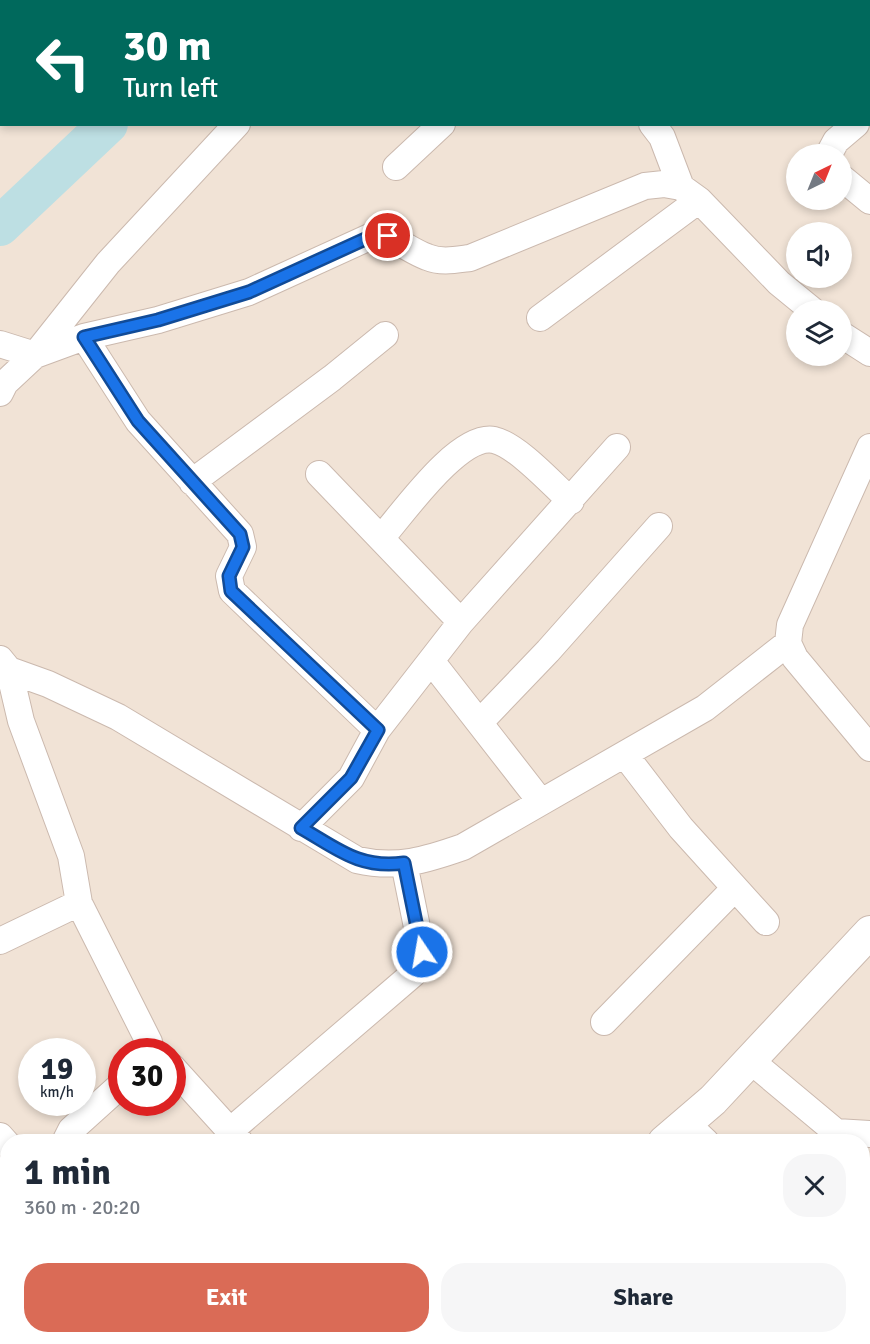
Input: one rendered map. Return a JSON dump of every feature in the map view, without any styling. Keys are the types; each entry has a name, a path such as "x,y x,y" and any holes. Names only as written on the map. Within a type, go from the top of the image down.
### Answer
{"street":[{"path":"0,393 5,383 35,355 108,263 235,126"},
{"path":"396,167 440,126"},
{"path":"653,126 690,193 779,283 800,300"},
{"path":"834,144 854,126"},
{"path":"0,345 35,355 84,337 158,320 249,292 374,235 388,236 427,258 445,261 470,258 645,186 664,184 690,193"},
{"path":"852,186 870,201"},
{"path":"540,318 690,193"},
{"path":"192,482 332,378 385,335"},
{"path":"84,337 138,421 240,534 243,547 229,576 231,591 378,730"},
{"path":"852,341 870,353"},
{"path":"382,537 457,453 476,441 495,441 514,451 571,501"},
{"path":"301,828 351,778 378,730 461,622 571,501 616,447"},
{"path":"870,447 790,625 788,643 795,658 870,748"},
{"path":"319,474 382,537 461,622"},
{"path":"480,722 548,651 659,526"},
{"path":"5,665 118,717 357,860 381,866 423,861 463,847 705,708 788,643"},
{"path":"432,662 541,802"},
{"path":"5,665 21,722 71,856 79,903 148,1038"},
{"path":"625,755 681,828 766,922"},
{"path":"237,1134 413,974 420,965 422,952 404,863"},
{"path":"604,1022 735,888"},
{"path":"0,941 79,903"},
{"path":"688,1134 751,1061 870,932"},
{"path":"751,1061 829,1134"},
{"path":"186,1082 233,1134"},
{"path":"69,1134 108,1097"}],"shaded area":[{"path":"0,126 870,126 870,1134 0,1134"}],"waterway":[{"path":"0,226 106,126"}],"route":[{"path":"388,236 374,235 356,242 249,292 158,320 84,337 138,421 240,534 243,547 229,576 231,591 246,608 378,730 351,778 301,828 357,860 381,866 404,863 422,952"}]}
